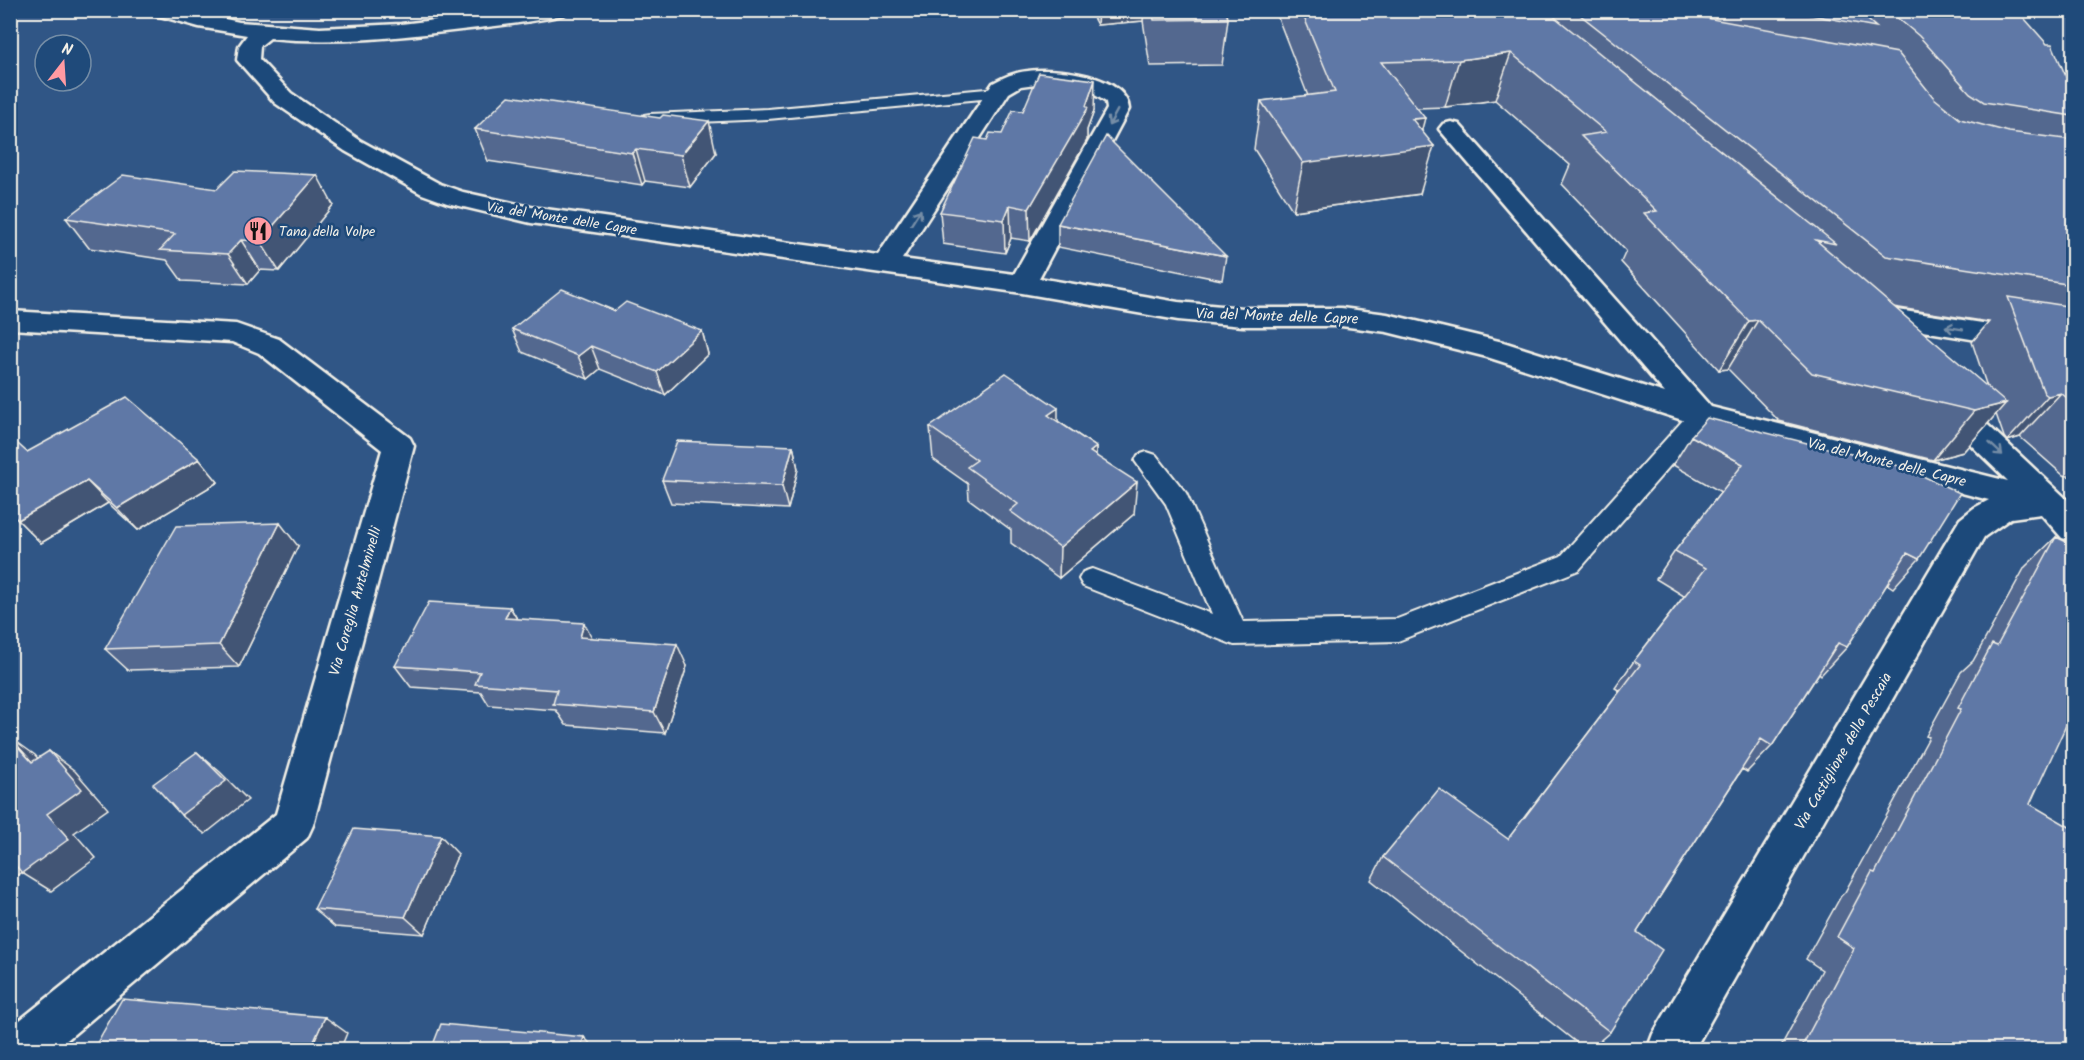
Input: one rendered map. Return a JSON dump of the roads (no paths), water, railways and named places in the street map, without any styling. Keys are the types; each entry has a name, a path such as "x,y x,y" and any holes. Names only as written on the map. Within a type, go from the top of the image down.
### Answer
{"street":[{"path":"160,10 203,22 266,31 333,33 434,28 522,13 558,10"},
{"name":"Via del Monte delle Capre","path":"266,31 249,45 246,52 248,60 283,98 353,146 431,189 456,198 531,215 1022,284 1198,314 1243,317 1341,316 1396,324 1493,350 1701,415 2067,514"},
{"path":"884,266 996,93 1012,81 1050,76 1096,85 1110,92 1118,103 1118,109 1022,284"},
{"path":"1451,129 1701,415"},
{"path":"1881,343 1843,307 2073,347"},
{"name":"Via Coreglia Antelminelli","path":"10,320 236,333 269,346 399,446 292,825 19,1050"},
{"path":"1924,382 2067,514"},
{"name":"Via Castiglione della Pescaia","path":"1669,1050 1972,528 1995,510 2013,505 2067,514"}],"lane":[{"path":"634,120 768,114 996,93"},
{"path":"1092,579 1234,634 1398,630 1570,564 1701,415"},
{"path":"1147,461 1177,500 1234,634"}],"place":[{"name":"Tana della Volpe","path":"258,231"}]}
